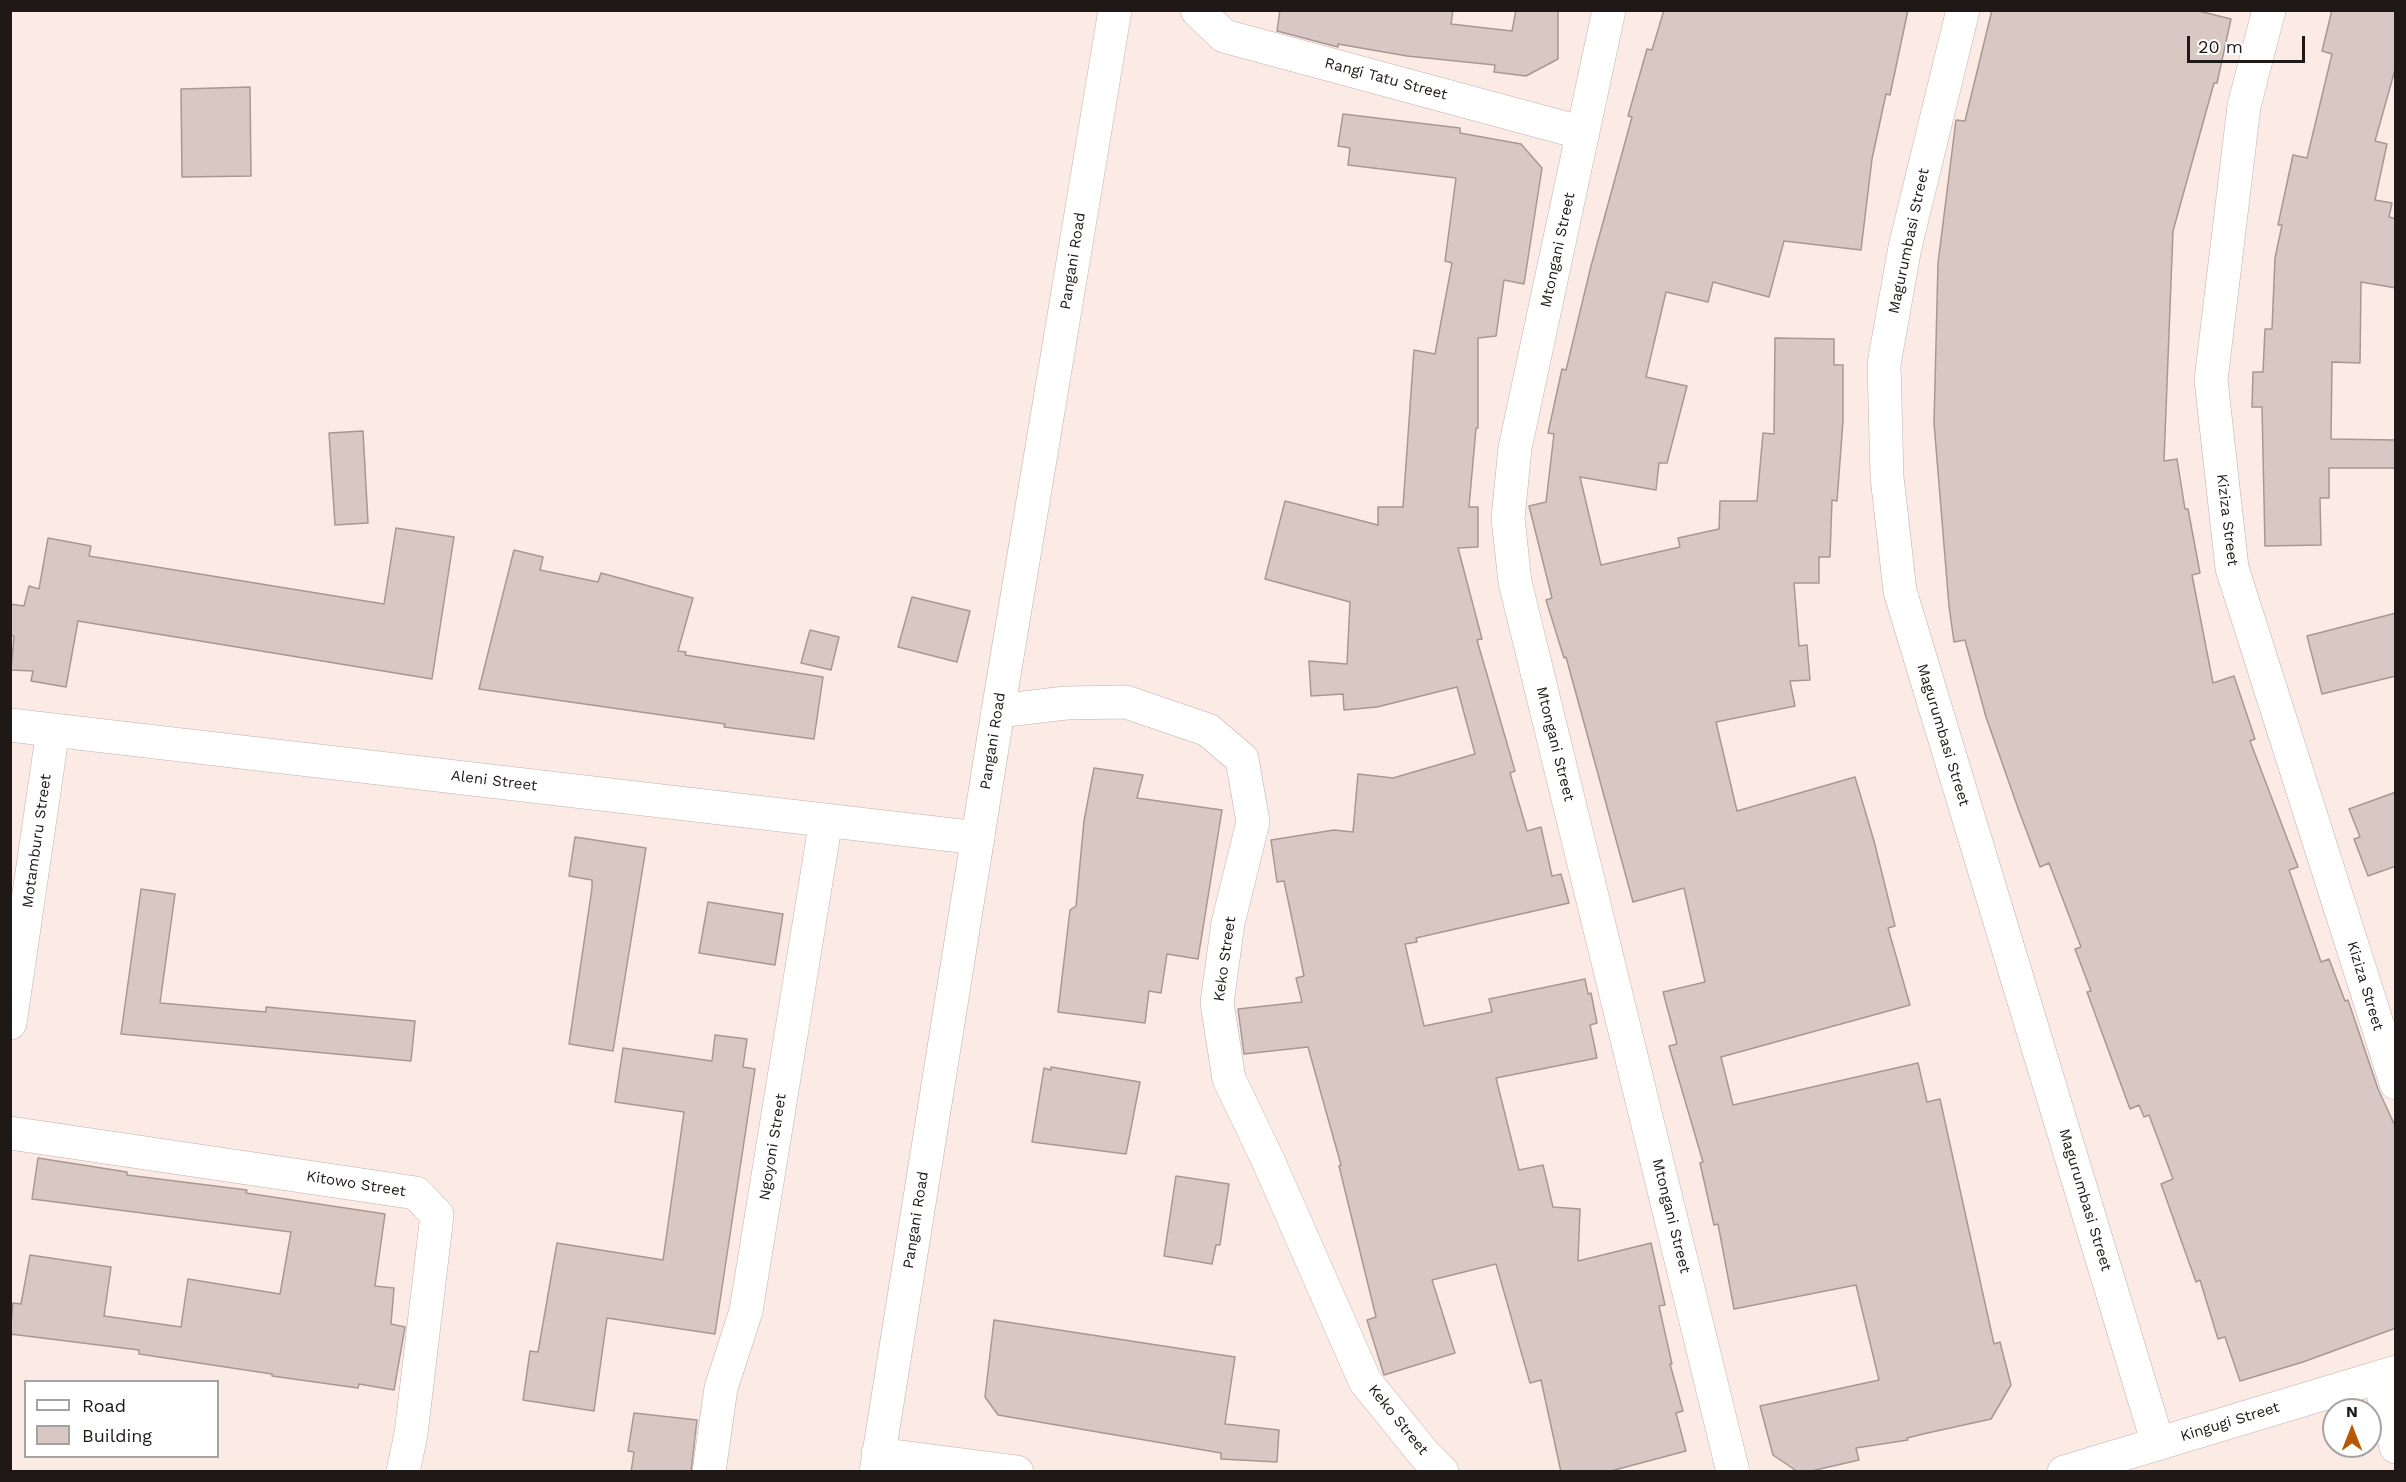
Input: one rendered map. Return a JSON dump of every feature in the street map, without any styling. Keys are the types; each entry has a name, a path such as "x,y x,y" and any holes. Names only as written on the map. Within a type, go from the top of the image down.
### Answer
{"street":[{"name":"Pangani Road","path":"877,1463 998,711 1115,10"},
{"name":"Rangi Tatu Street","path":"1197,10 1224,36 1583,133"},
{"name":"Mtongani Street","path":"1609,10 1515,448 1508,518 1515,582 1733,1472"},
{"name":"Magurumbasi Street","path":"1963,10 1905,247 1884,364 1887,477 1900,591 2158,1444"},
{"name":"Kiziza Street","path":"2269,10 2244,106 2211,380 2232,568 2396,1083"},
{"name":"Keko Street","path":"998,711 1066,703 1126,702 1208,730 1242,759 1253,822 1228,923 1217,1003 1229,1079 1267,1158 1365,1381 1425,1455 1442,1472"},
{"name":"Aleni Street","path":"10,725 978,838"},
{"name":"Motamburu Street","path":"10,1023 53,730"},
{"name":"Ngoyoni Street","path":"709,1472 721,1388 746,1311 826,820"},
{"name":"Kitowo Street","path":"10,1132 416,1193 437,1215 411,1434 403,1472"},
{"name":"Kingugi Street","path":"2064,1472 2387,1375"},
{"path":"2387,1375 2396,1447"},
{"path":"877,1463 1017,1472"}],"building":[{"path":"1280,10 1453,10 1451,24 1512,31 1516,10 1558,10 1558,59 1526,76 1494,72 1495,65 1407,56 1338,44 1338,47 1277,31"},
{"path":"1664,10 1908,10 1890,95 1886,94 1872,159 1861,250 1784,241 1769,297 1713,282 1708,302 1666,292 1646,377 1687,386 1667,463 1659,463 1656,490 1580,477 1601,565 1680,547 1678,538 1719,529 1720,501 1757,501 1763,433 1774,434 1775,338 1834,339 1834,365 1843,365 1843,421 1837,501 1832,500 1830,557 1819,557 1819,583 1794,583 1799,646 1807,645 1810,680 1790,681 1795,706 1716,722 1737,811 1855,777 1895,926 1888,928 1910,1005 1721,1057 1733,1105 1918,1063 1927,1102 1940,1099 1994,1344 2000,1342 2011,1385 1991,1419 1907,1438 1908,1440 1856,1448 1859,1460 1807,1472 1798,1472 1773,1455 1760,1406 1879,1380 1856,1285 1734,1309 1718,1224 1714,1225 1700,1163 1703,1162 1669,1046 1677,1044 1663,992 1705,982 1684,888 1633,902 1566,657 1564,658 1546,600 1552,598 1529,506 1546,502 1554,434 1548,433 1562,369 1566,370 1591,266 1632,117 1628,116 1647,49 1652,50"},
{"path":"1992,10 2195,10 2231,19 2217,83 2214,83 2173,231 2164,461 2177,459 2185,509 2188,509 2200,573 2192,575 2213,683 2234,676 2255,739 2250,741 2298,867 2289,870 2321,962 2329,959 2345,1001 2348,1000 2378,1089 2396,1128 2396,1328 2303,1362 2240,1381 2225,1337 2218,1339 2200,1280 2196,1282 2161,1184 2173,1179 2149,1115 2144,1117 2139,1105 2130,1109 2087,992 2091,991 2075,949 2081,947 2049,863 2040,867 1986,717 1965,640 1954,642 1934,423 1938,263 1956,120 1965,121"},
{"path":"2332,10 2396,10 2396,66 2375,141 2387,144 2375,200 2392,203 2389,217 2396,219 2396,288 2361,282 2360,363 2332,362 2331,439 2396,440 2396,468 2329,468 2329,498 2320,498 2321,545 2265,546 2262,407 2252,407 2253,372 2263,372 2265,329 2272,329 2275,258 2282,225 2278,225 2293,155 2307,158 2332,54 2322,51"},
{"path":"250,87 251,176 182,177 181,89"},
{"path":"1343,114 1460,128 1460,133 1521,144 1542,168 1524,284 1504,280 1496,336 1478,338 1478,428 1476,428 1469,507 1478,507 1478,547 1458,548 1482,639 1477,640 1515,771 1510,773 1527,831 1541,827 1552,876 1561,874 1569,903 1416,938 1417,942 1405,944 1424,1026 1492,1012 1489,999 1585,979 1588,994 1591,993 1597,1023 1590,1025 1597,1058 1496,1078 1519,1170 1543,1165 1553,1207 1580,1209 1578,1261 1651,1243 1665,1305 1659,1306 1672,1364 1670,1364 1683,1411 1676,1413 1686,1451 1607,1472 1561,1472 1541,1380 1530,1383 1496,1264 1432,1280 1455,1353 1384,1375 1367,1320 1376,1317 1339,1166 1341,1165 1308,1047 1244,1054 1238,1009 1302,1002 1296,978 1304,976 1284,881 1277,882 1271,840 1334,830 1353,832 1358,774 1393,778 1475,754 1457,687 1377,707 1344,710 1343,694 1311,696 1309,661 1347,664 1350,602 1265,579 1285,501 1378,525 1378,507 1403,507 1414,350 1435,354 1452,263 1445,261 1456,178 1348,165 1350,148 1338,146"},
{"path":"363,431 368,523 335,525 329,433"},
{"path":"396,528 454,537 432,679 78,621 66,687 31,681 33,671 11,670 14,636 10,635 10,604 24,606 29,586 39,589 48,538 91,546 89,556 384,604"},
{"path":"514,550 543,557 540,570 598,582 601,573 693,598 678,651 686,652 685,655 823,677 814,739 479,689"},
{"path":"912,597 970,611 957,662 898,647"},
{"path":"2396,613 2396,676 2322,694 2307,636"},
{"path":"810,630 839,637 831,670 801,663"},
{"path":"1094,768 1143,775 1137,798 1222,810 1198,959 1167,954 1161,993 1149,991 1145,1023 1058,1012 1070,910 1076,906 1084,821"},
{"path":"2396,792 2396,866 2368,876 2354,839 2360,837 2349,809"},
{"path":"575,837 646,848 613,1051 569,1044 592,888 592,880 569,876"},
{"path":"141,889 175,894 160,1003 266,1012 266,1007 415,1021 411,1061 121,1034"},
{"path":"708,902 783,914 775,965 699,953"},
{"path":"715,1035 747,1039 743,1067 755,1069 715,1334 607,1318 594,1411 523,1400 530,1351 538,1352 557,1243 663,1260 684,1112 615,1102 623,1048 712,1061"},
{"path":"1051,1067 1140,1082 1126,1154 1032,1142 1044,1068 1051,1070"},
{"path":"38,1158 127,1172 127,1175 247,1190 246,1193 385,1214 375,1286 394,1288 391,1324 405,1327 394,1390 359,1384 358,1388 272,1376 272,1374 139,1354 139,1350 10,1334 13,1303 21,1304 30,1255 111,1267 104,1316 181,1327 188,1279 280,1294 291,1232 32,1199"},
{"path":"1176,1176 1229,1184 1220,1245 1216,1245 1212,1264 1164,1256"},
{"path":"994,1320 1235,1357 1225,1424 1279,1430 1277,1462 1221,1459 1221,1453 998,1415 985,1397"},
{"path":"634,1413 697,1420 691,1472 631,1472 634,1452 628,1451"}]}
